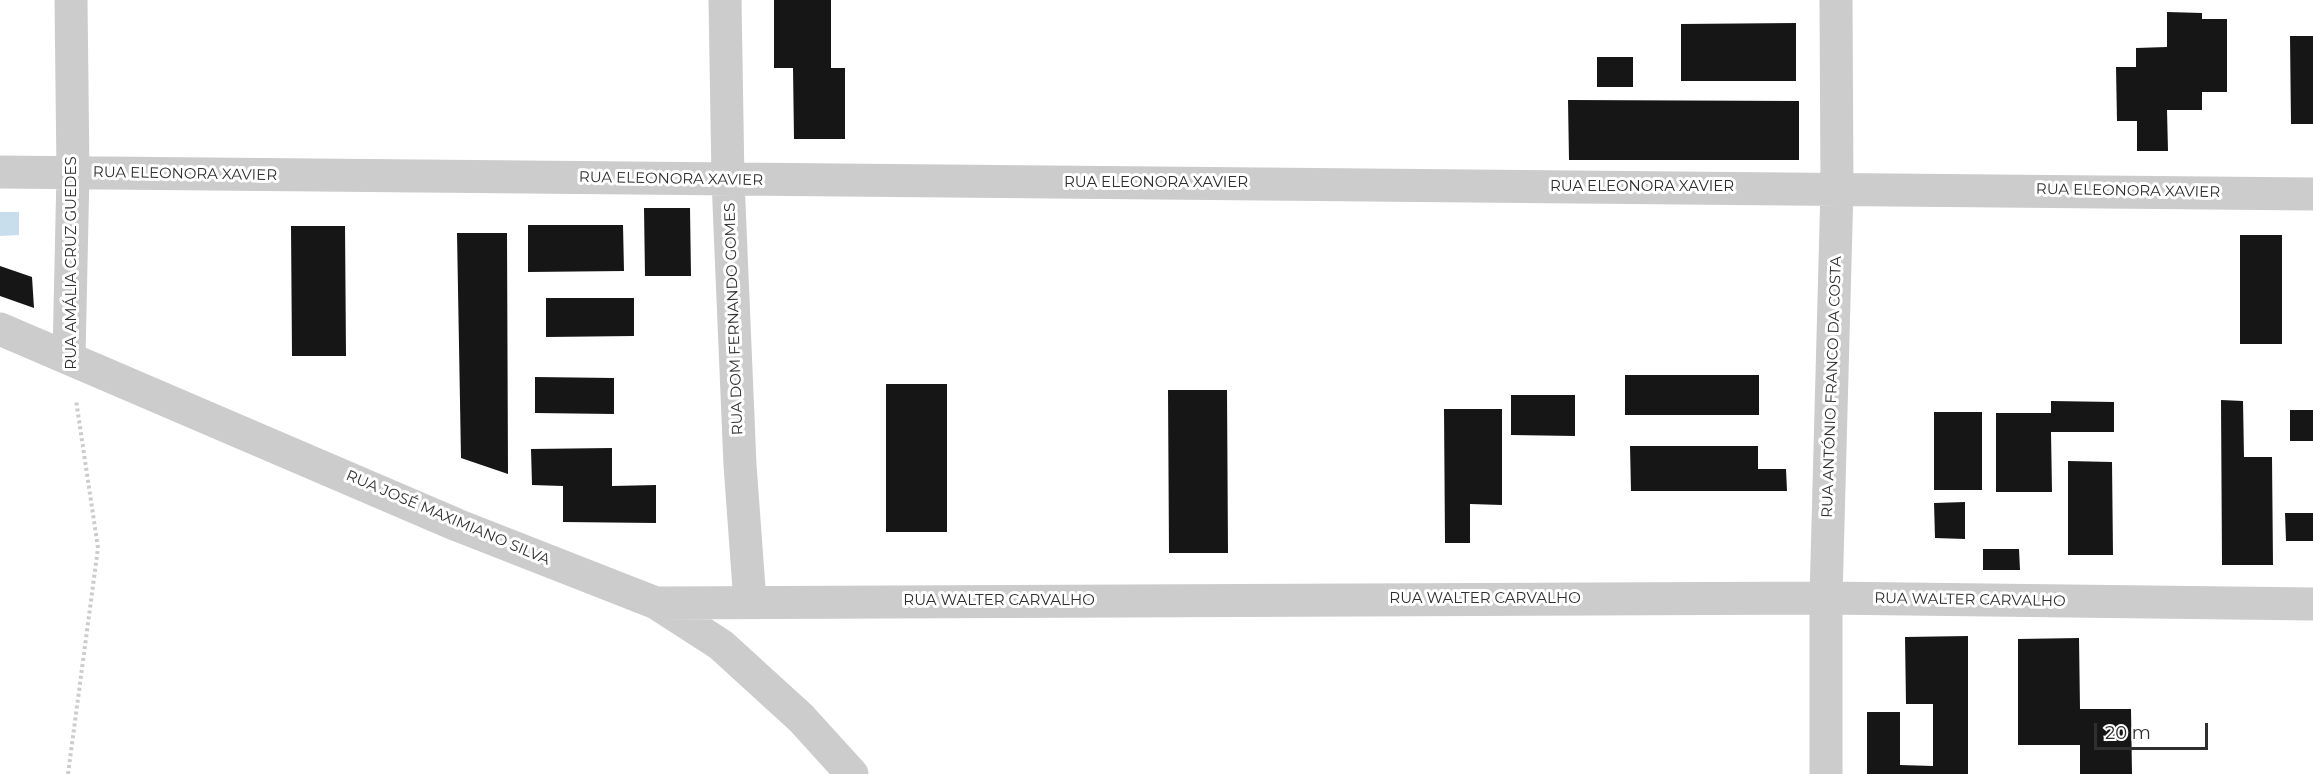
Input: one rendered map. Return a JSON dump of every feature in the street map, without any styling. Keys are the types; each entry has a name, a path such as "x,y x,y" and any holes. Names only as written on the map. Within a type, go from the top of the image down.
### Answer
{"street":[{"name":"RUA AMÁLIA CRUZ GUEDES","path":"69,356 73,173 71,0"},
{"name":"RUA DOM FERNANDO GOMES","path":"725,0 728,180 740,465 750,602"},
{"name":"RUA ANTÓNIO FRANCO DA COSTA","path":"1826,774 1826,598 1837,188 1836,0"},
{"name":"RUA ELEONORA XAVIER","path":"0,172 2313,194"},
{"name":"RUA JOSÉ MAXIMIANO SILVA","path":"0,329 69,356 457,525 656,603 721,645 801,718 852,774"},
{"name":"RUA WALTER CARVALHO","path":"656,603 1826,598 2313,604"}],"path":[{"name":"RUA AMÁLIA CRUZ GUEDES","path":"68,774 98,548 69,356"}],"water":[{"path":"0,212 19,212 19,235 0,236"}],"building":[{"path":"774,0 831,0 831,68 845,68 845,139 794,139 793,68 774,68"},
{"path":"2167,12 2202,13 2202,19 2227,19 2227,92 2202,92 2202,110 2167,110 2168,151 2137,151 2137,121 2117,121 2116,67 2136,67 2136,48 2167,47"},
{"path":"1796,23 1796,81 1681,81 1681,24"},
{"path":"2290,36 2313,36 2313,124 2291,124"},
{"path":"1597,57 1633,57 1633,87 1597,87"},
{"path":"1568,100 1799,101 1799,160 1569,160"},
{"path":"644,208 690,208 691,276 645,276"},
{"path":"528,225 623,225 624,271 528,272"},
{"path":"291,226 345,226 346,356 292,356"},
{"path":"457,233 507,233 508,474 461,458"},
{"path":"2240,235 2282,235 2282,344 2240,344"},
{"path":"0,266 32,277 34,308 0,296"},
{"path":"546,298 634,298 634,336 546,337"},
{"path":"1625,375 1759,375 1759,415 1625,415"},
{"path":"535,377 614,378 614,414 535,413"},
{"path":"886,384 947,384 947,532 886,532"},
{"path":"1168,390 1227,390 1228,553 1169,553"},
{"path":"1511,395 1575,395 1575,436 1511,435"},
{"path":"2221,400 2243,401 2244,457 2272,457 2273,565 2222,565"},
{"path":"2051,401 2114,402 2114,432 2051,432 2052,492 1996,492 1996,413 2051,413"},
{"path":"1444,409 1502,409 1502,505 1470,504 1470,543 1445,543"},
{"path":"2290,410 2313,410 2313,441 2290,441"},
{"path":"1934,412 1982,412 1982,490 1934,490"},
{"path":"1630,446 1758,446 1758,469 1786,469 1787,491 1631,491"},
{"path":"612,448 612,486 656,485 656,523 563,522 563,486 532,485 531,449"},
{"path":"2068,461 2112,462 2113,555 2068,555"},
{"path":"1965,502 1965,539 1935,538 1934,503"},
{"path":"2285,513 2313,513 2313,541 2286,541"},
{"path":"1983,549 2019,549 2020,570 1983,570"},
{"path":"1968,636 1968,774 1867,774 1867,712 1900,712 1900,765 1933,766 1933,704 1906,704 1905,637"},
{"path":"2079,638 2080,709 2131,709 2132,774 2080,774 2080,745 2018,745 2018,639"}]}
